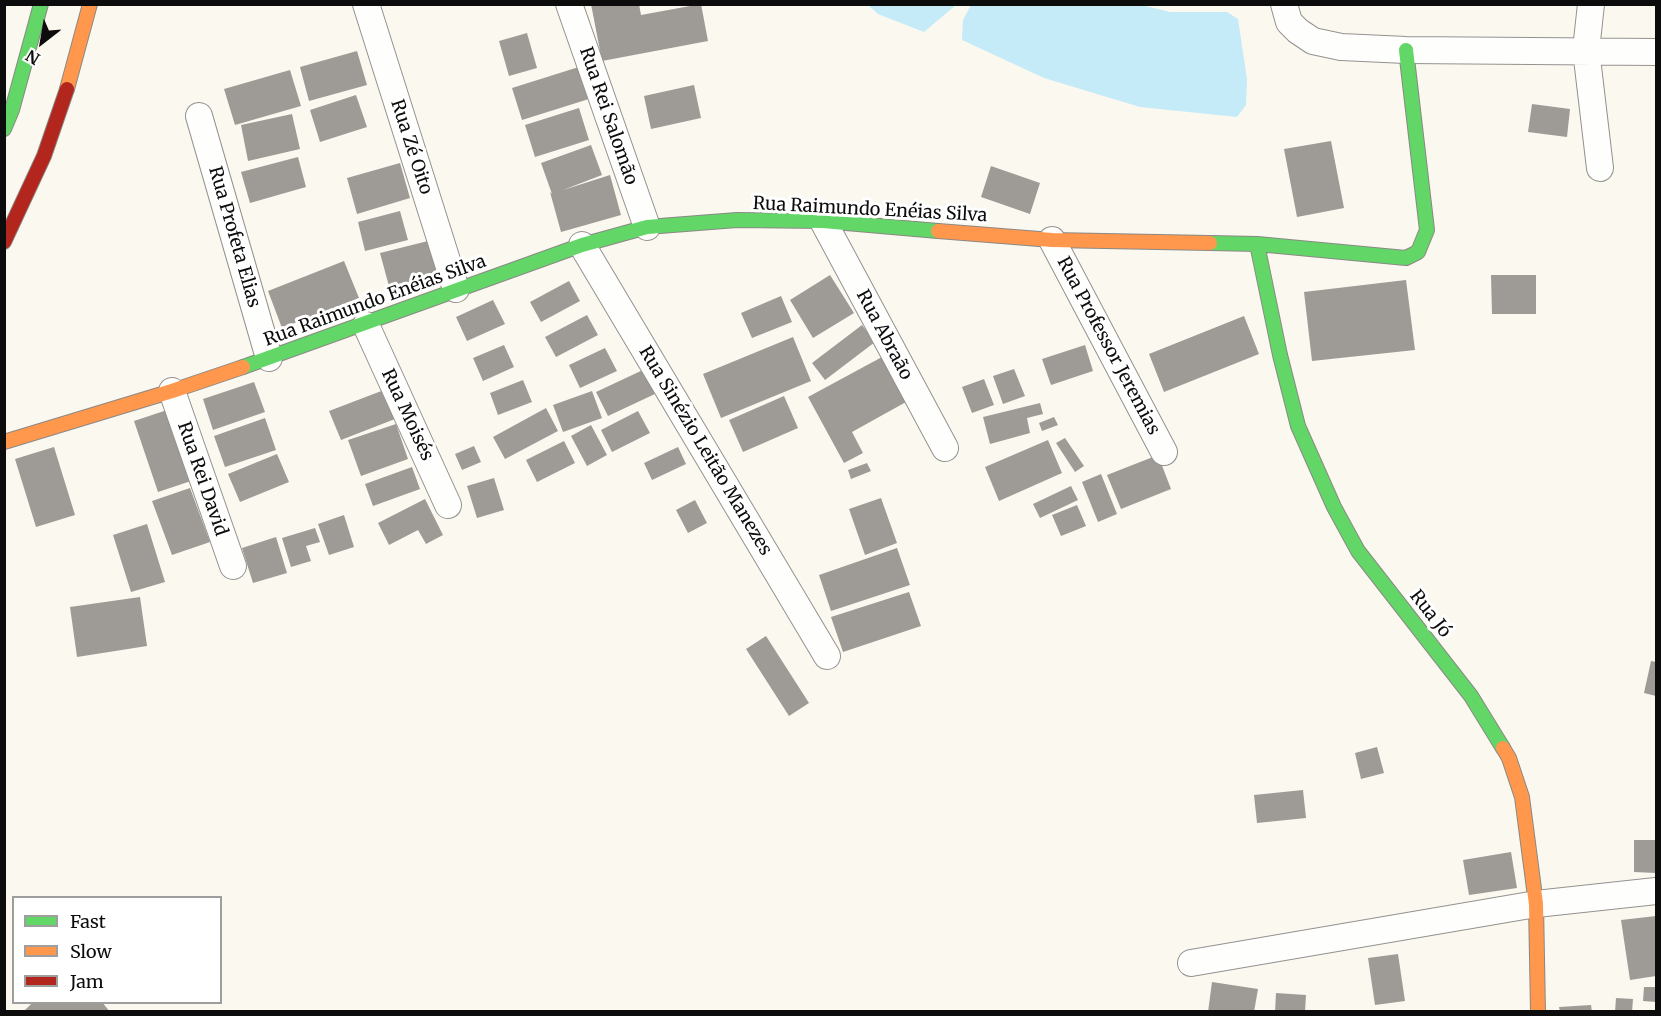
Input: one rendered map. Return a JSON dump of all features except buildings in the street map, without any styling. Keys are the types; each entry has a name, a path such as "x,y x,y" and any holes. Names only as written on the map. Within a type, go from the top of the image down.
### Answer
{"street":[{"path":"4,129 12,110 41,4"},
{"path":"4,242 48,150 69,86 90,4"},
{"name":"Rua Zé Oito","path":"366,4 456,289"},
{"name":"Rua Rei Salomão","path":"570,4 647,228"},
{"path":"1284,4 1289,22 1298,31 1313,41 1341,47 1406,50 1656,52"},
{"path":"1591,4 1586,50 1600,168"},
{"name":"Rua Raimundo Enéias Silva","path":"4,442 172,391 366,325 456,289 582,245 647,228 682,223 737,220 823,221 1052,240 1257,244 1406,258 1418,252 1427,230 1406,50"},
{"name":"Rua Profeta Elias","path":"198,116 269,358"},
{"name":"Rua Abraão","path":"823,221 945,448"},
{"name":"Rua Professor Jeremias","path":"1052,240 1164,452"},
{"name":"Rua Jó","path":"1257,244 1280,355 1298,426 1334,507 1358,552 1471,696 1509,758 1522,797 1536,904 1538,1011"},
{"name":"Rua Sinézio Leitão Manezes","path":"582,245 827,656"},
{"name":"Rua Moisés","path":"366,325 448,505"},
{"name":"Rua Rei David","path":"172,391 233,566"},
{"path":"1191,963 1536,904 1656,891"}],"water":[{"path":"868,5 956,5 924,32 878,14"},
{"path":"971,5 1141,5 1170,12 1227,12 1238,19 1247,79 1246,105 1237,117 1140,107 1044,78 962,40 963,20"}],"traffic: fast":[{"path":"4,129 12,110 41,4"},
{"path":"1210,243 1257,244 1406,258 1418,252 1427,230 1406,50"},
{"path":"243,367 582,245 647,227 737,220 823,221 938,231"},
{"path":"1257,244 1280,355 1298,426 1334,507 1358,551 1471,696 1503,748"}],"traffic: slow":[{"path":"67,89 90,4"},
{"path":"938,231 1052,240 1210,243"},
{"path":"4,442 243,367"},
{"path":"1503,748 1509,758 1522,797 1536,904 1538,1012"}],"traffic: jam":[{"path":"4,242 44,156 67,89"}]}
